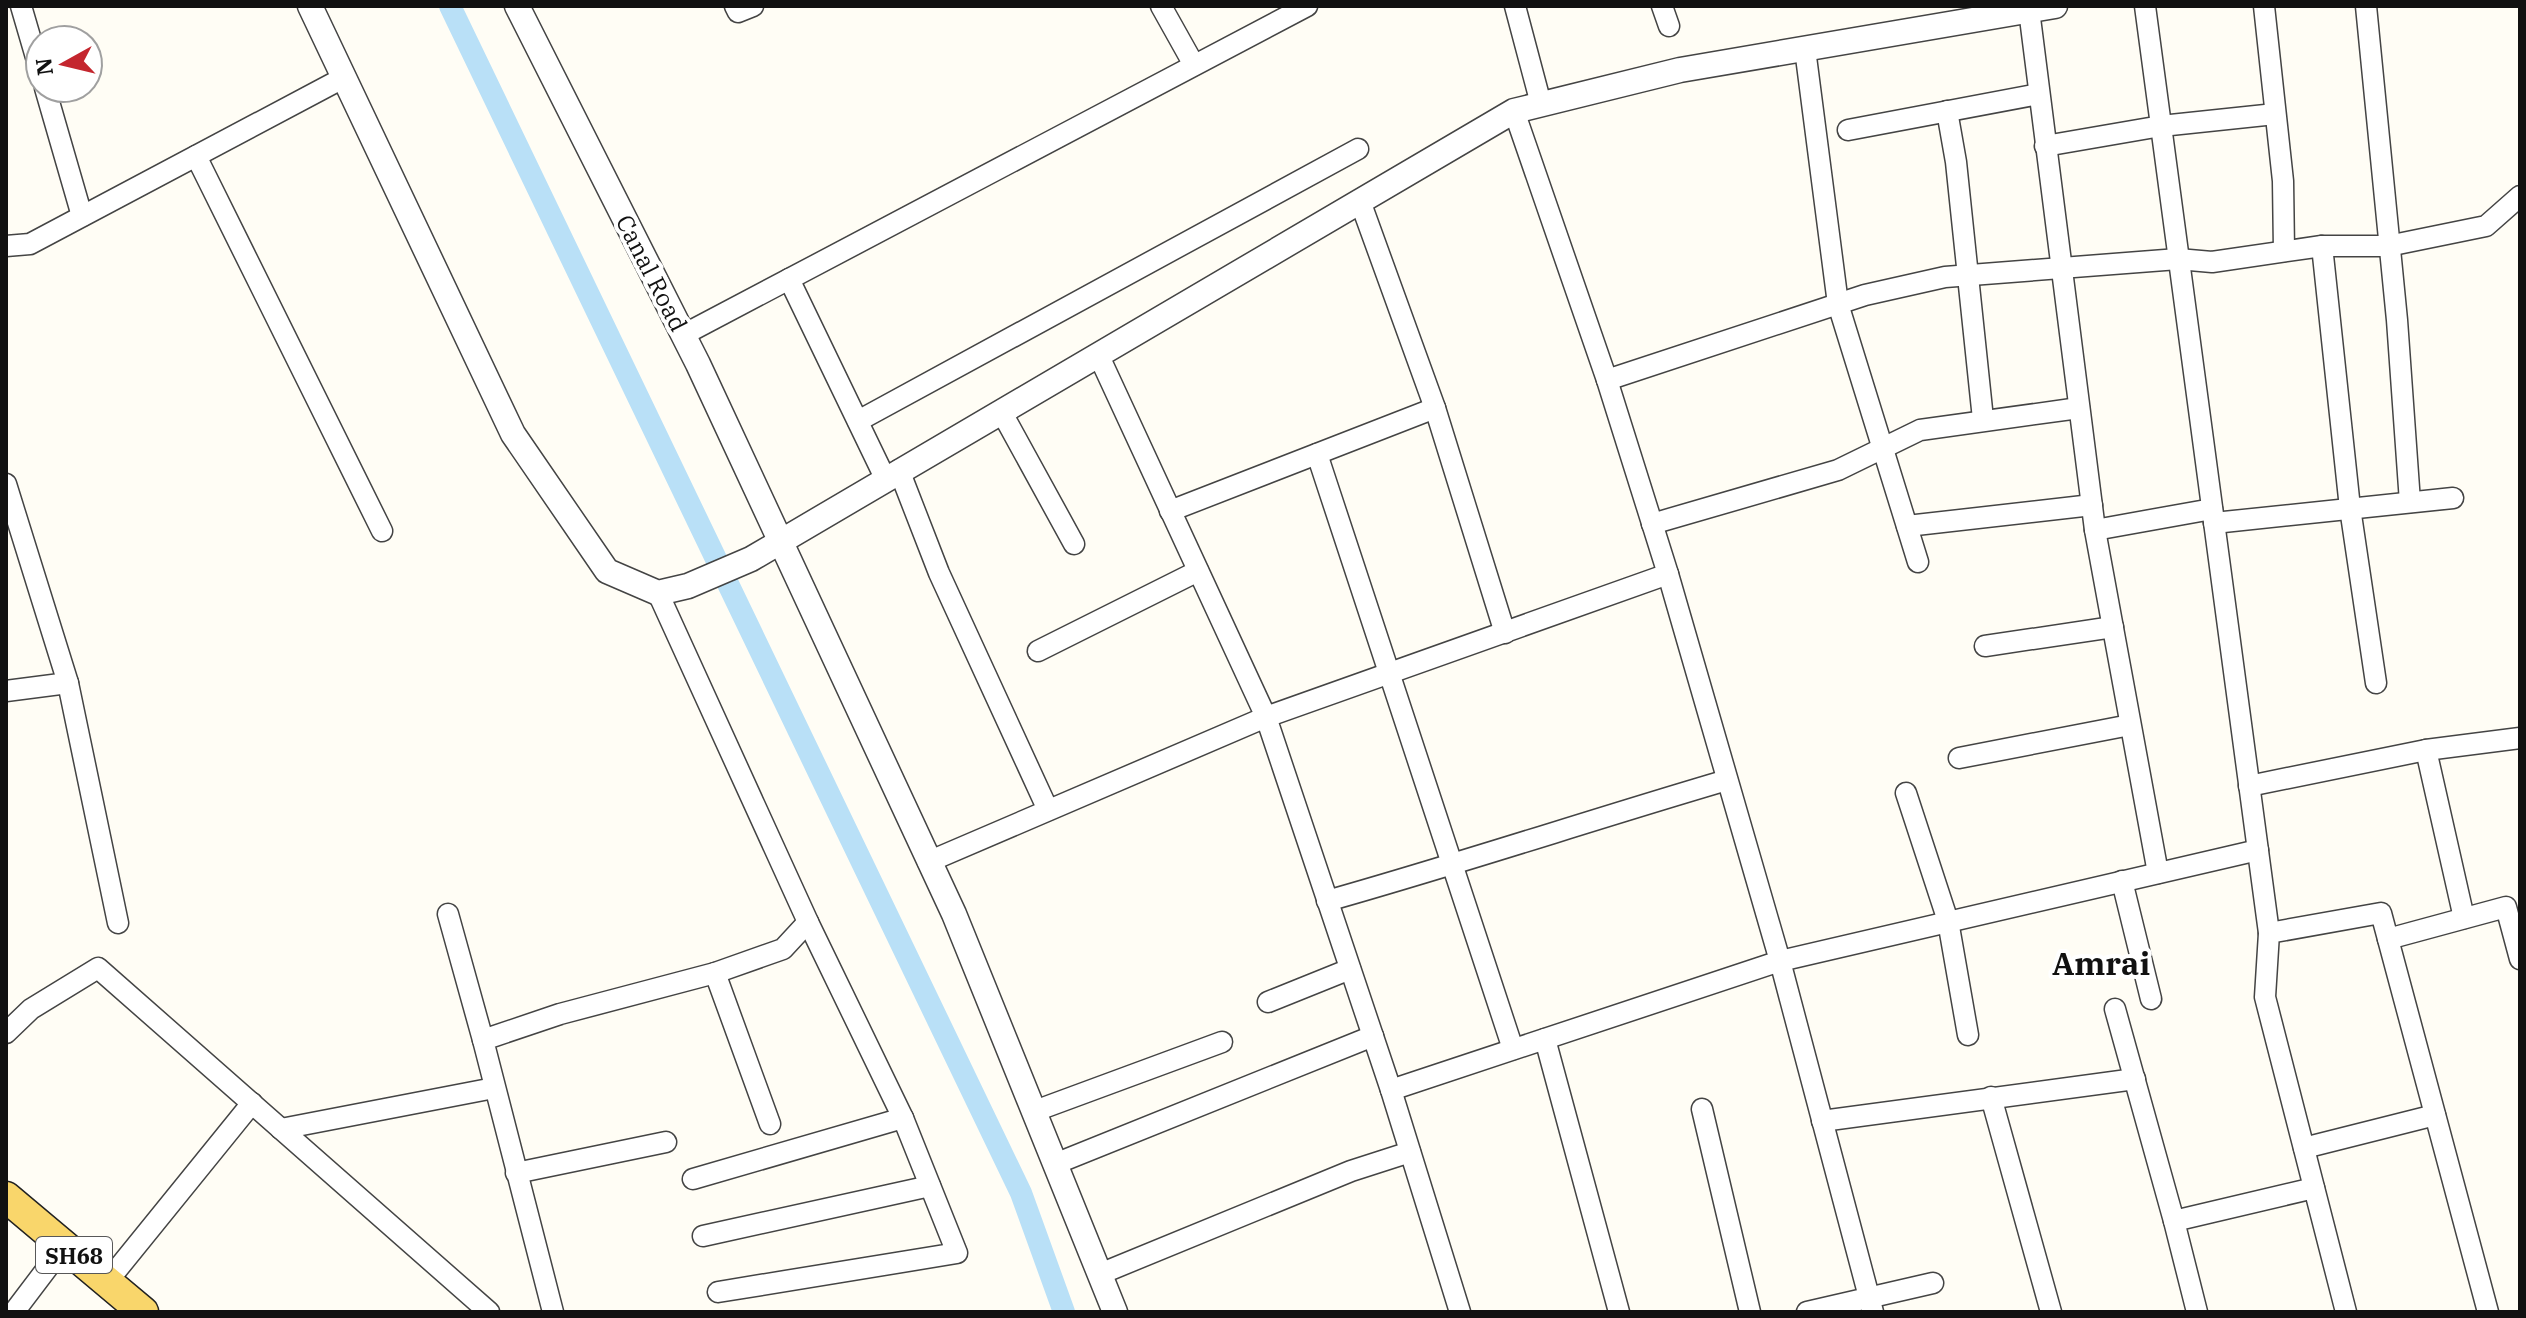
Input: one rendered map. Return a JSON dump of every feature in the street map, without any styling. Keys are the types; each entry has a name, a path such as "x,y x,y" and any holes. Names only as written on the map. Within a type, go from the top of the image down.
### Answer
{"main road":[{"name":"SH68","path":"6,1197 143,1312"}],"street":[{"path":"310,6 513,434 607,571 658,593 688,586 751,559 1514,111 1680,70 2055,6"},
{"name":"Canal Road","path":"517,6 683,335 954,914 1115,1312"},
{"path":"735,6 738,12 753,6"},
{"path":"1161,6 1194,65"},
{"path":"683,335 1194,65 1283,12 1307,6"},
{"path":"1515,6 1541,104"},
{"path":"1662,6 1669,26"},
{"path":"2145,6 2269,933 2265,997 2346,1312"},
{"path":"2264,6 2283,181 2284,251"},
{"path":"2366,6 2397,320 2410,502"},
{"path":"2029,10 2095,530 2158,873"},
{"path":"1805,49 1838,304 1918,562"},
{"path":"6,246 30,244 343,78"},
{"path":"1848,130 2039,94"},
{"path":"50,104 82,216"},
{"path":"1514,111 1607,380 1668,574 1780,961 1871,1305"},
{"path":"1947,111 1983,419"},
{"path":"2045,146 2161,126 2275,114"},
{"path":"858,421 1358,149"},
{"path":"196,156 382,531"},
{"path":"1607,380 1838,304 1945,277 2178,259 2212,262 2322,246 2388,246 2486,226 2520,196"},
{"path":"1360,201 1435,408 1505,633"},
{"path":"2322,246 2350,508 2376,683"},
{"path":"789,279 858,421 892,474 1048,810"},
{"path":"1098,354 1266,717 1391,1090 1460,1312"},
{"path":"1170,511 1435,408"},
{"path":"1652,524 1838,470 1920,430 2079,408"},
{"path":"1001,411 1074,544"},
{"path":"1317,454 1392,673 1513,1049"},
{"path":"6,484 68,683 118,923"},
{"path":"2095,530 2213,516 2453,498"},
{"path":"1907,526 2092,505"},
{"path":"1038,651 1198,571"},
{"path":"928,862 1266,717 1668,574"},
{"path":"658,593 808,922 903,1118 957,1253 718,1292"},
{"path":"1985,646 2113,627"},
{"path":"6,691 68,683"},
{"path":"1959,758 2130,725"},
{"path":"2249,786 2426,750 2520,738"},
{"path":"2426,750 2464,918"},
{"path":"1327,901 1727,780"},
{"path":"1906,793 1948,921 1968,1035"},
{"path":"1391,1090 1780,961 2258,850"},
{"path":"2122,881 2151,999"},
{"path":"2388,939 2506,907 2520,959"},
{"path":"2269,933 2381,913 2488,1312"},
{"path":"448,914 553,1312"},
{"path":"483,1040 560,1014 715,973 783,949 808,922"},
{"path":"6,1033 31,1009 98,968 489,1312"},
{"path":"1268,1002 1350,969"},
{"path":"715,973 770,1124"},
{"path":"2115,1009 2197,1312"},
{"path":"1055,1164 1373,1036"},
{"path":"1545,1039 1619,1312"},
{"path":"1035,1111 1222,1042"},
{"path":"1822,1121 2135,1079"},
{"path":"281,1129 494,1088"},
{"path":"1991,1097 2051,1312"},
{"path":"107,1282 252,1103"},
{"path":"1702,1109 1750,1312"},
{"path":"2304,1148 2435,1115"},
{"path":"693,1179 903,1118"},
{"path":"516,1173 666,1142"},
{"path":"1100,1274 1351,1171 1410,1152"},
{"path":"703,1236 930,1186"},
{"path":"2174,1221 2314,1188"},
{"path":"14,1312 64,1246"},
{"path":"1807,1312 1871,1305 1933,1283"}],"waterway":[{"path":"450,6 1021,1193 1064,1312"}],"district":[{"name":"Amrai","path":"2101,963"}]}
